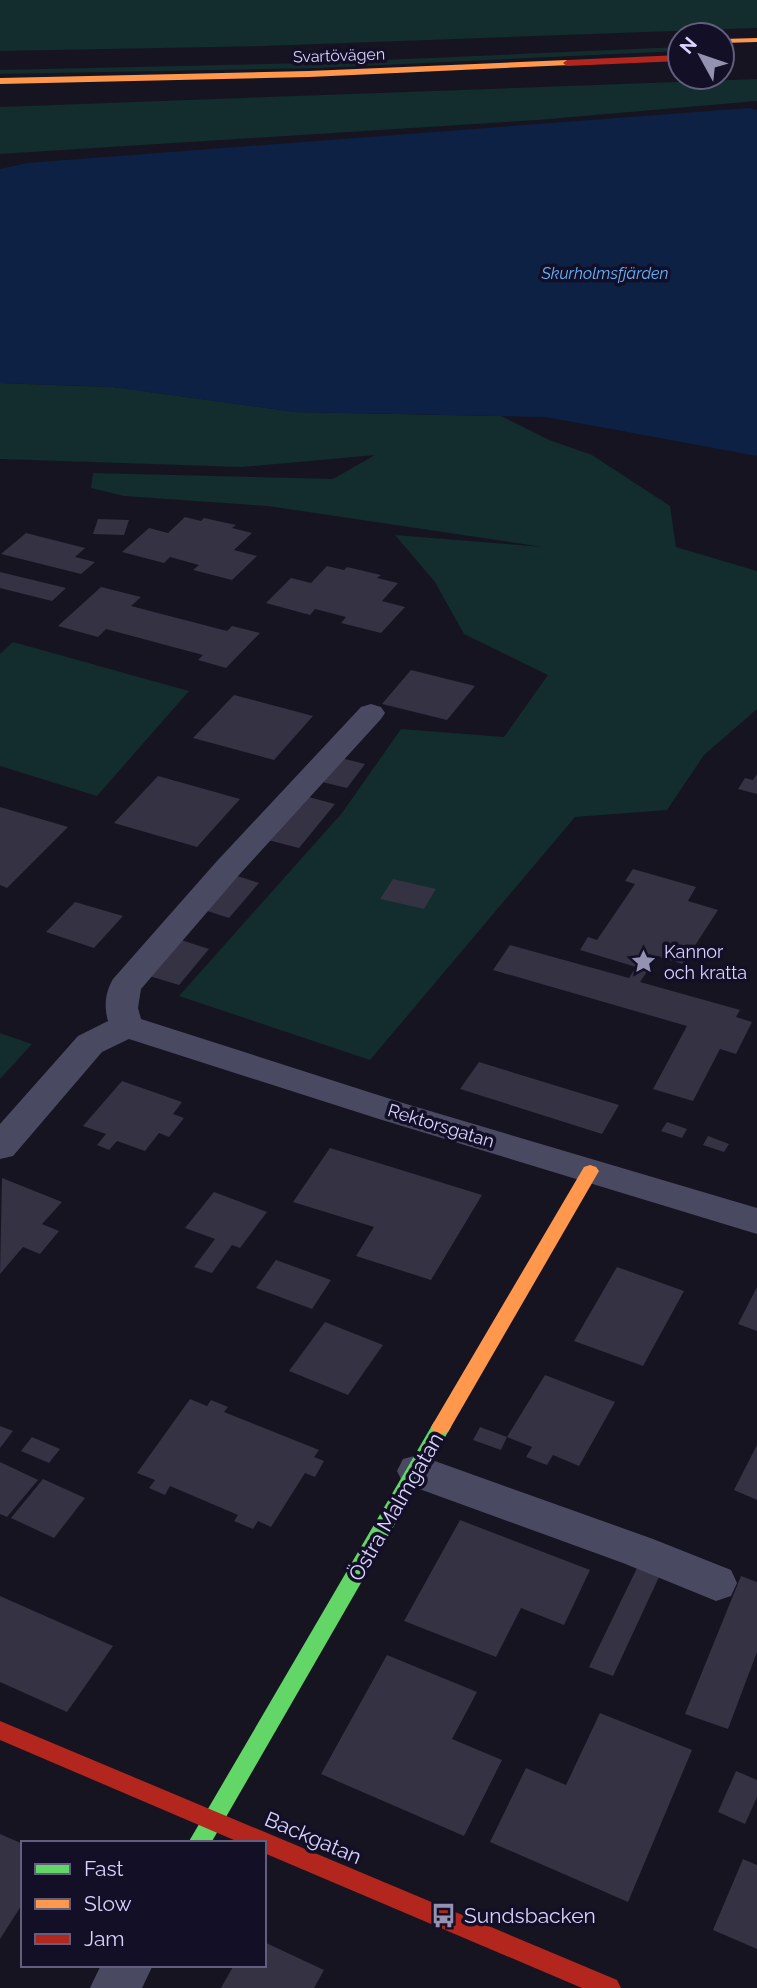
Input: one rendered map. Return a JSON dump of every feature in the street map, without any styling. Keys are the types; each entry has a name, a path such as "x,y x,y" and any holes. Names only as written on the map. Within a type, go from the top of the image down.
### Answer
{"main road":[{"path":"736,41 757,40"},
{"name":"Svartövägen","path":"383,54 666,44"},
{"path":"736,56 757,56"},
{"path":"121,62 253,59"},
{"name":"Svartövägen","path":"0,81 309,74 666,59"},
{"name":"Östra Malmgatan","path":"200,1841 418,1471 590,1171"},
{"name":"Backgatan","path":"0,1730 264,1841"},
{"name":"Backgatan","path":"266,1842 582,1983"}],"street":[{"path":"0,1146 90,1044 126,1026 121,1008 125,987 228,868 371,713"},
{"name":"Rektorsgatan","path":"126,1026 757,1221"},
{"path":"418,1471 638,1551 716,1583"},
{"path":"115,1988 127,1967"}],"green space":[{"path":"0,0 757,0 757,28 736,29 736,21 666,21 666,31 264,46 0,51"},
{"path":"666,48 666,52 318,68 0,74 0,70 314,63"},
{"path":"757,79 757,101 537,120 0,154 0,107 666,82 666,91 736,91 736,80"},
{"path":"0,383 113,387 296,412 501,416 549,440 592,455 670,506 676,547 757,571 757,709 704,755 667,810 575,817 370,1060 179,996 342,813 401,729 504,737 548,675 464,634 435,582 395,535 543,547 268,506 124,496 91,488 93,473 333,479 375,455 242,467 0,459"},
{"path":"13,642 189,691 97,796 0,766 0,654"},
{"path":"0,1033 32,1044 0,1079"}],"water":[{"name":"Skurholmsfjärden","path":"749,108 757,110 757,456 546,417 295,412 113,387 0,383 0,169 27,163"}],"building":[{"path":"185,517 236,525 232,528 252,533 234,550 257,556 232,580 193,570 199,565 170,557 164,563 122,552 149,528 168,533"},
{"path":"98,519 129,520 124,535 93,534"},
{"path":"26,533 85,548 75,557 95,562 81,574 1,554"},
{"path":"327,566 344,570 347,567 381,575 377,578 398,583 382,601 405,607 381,633 341,623 346,617 315,609 310,615 266,603 291,578 311,583"},
{"path":"0,572 66,588 52,601 0,588"},
{"path":"101,587 141,597 131,606 227,631 232,626 260,633 226,668 198,660 203,655 106,629 98,637 58,626"},
{"path":"411,670 475,686 447,720 382,704"},
{"path":"234,695 313,716 274,760 193,738"},
{"path":"337,757 365,764 347,788 318,781"},
{"path":"757,774 757,794 738,789 745,778 753,780"},
{"path":"158,776 240,799 197,847 114,823"},
{"path":"301,795 335,804 299,848 264,839"},
{"path":"0,807 68,827 7,888 0,885"},
{"path":"633,869 696,887 688,901 718,910 683,964 649,954 642,965 650,967 640,982 740,1010 736,1017 752,1022 736,1054 720,1049 693,1101 653,1089 687,1026 493,970 510,945 629,978 636,967 580,950 588,937 597,940 635,884 625,881"},
{"path":"231,874 259,883 229,918 201,909"},
{"path":"393,879 436,889 424,909 380,899"},
{"path":"75,902 123,916 94,948 46,932"},
{"path":"178,939 209,949 179,985 146,975"},
{"path":"479,1062 619,1105 602,1134 460,1089"},
{"path":"122,1081 182,1102 173,1114 184,1118 169,1137 159,1133 145,1151 117,1141 109,1150 97,1145 106,1134 83,1126"},
{"path":"667,1122 687,1129 682,1138 661,1131"},
{"path":"708,1136 729,1144 724,1152 703,1145"},
{"path":"330,1148 482,1195 431,1280 356,1256 374,1227 293,1202"},
{"path":"2,1178 62,1202 42,1224 59,1231 40,1254 23,1247 0,1274"},
{"path":"214,1192 267,1212 240,1248 232,1245 212,1273 194,1267 215,1239 185,1228"},
{"path":"276,1260 331,1280 312,1309 256,1288"},
{"path":"617,1267 684,1291 643,1366 574,1341"},
{"path":"757,1287 757,1331 738,1324"},
{"path":"325,1322 383,1345 348,1395 289,1371"},
{"path":"545,1375 615,1402 579,1466 553,1455 547,1465 526,1457 532,1447 507,1437"},
{"path":"190,1399 207,1406 211,1400 228,1407 224,1412 319,1450 314,1457 324,1461 315,1477 305,1473 271,1527 258,1521 253,1529 234,1521 238,1515 170,1486 165,1495 149,1488 155,1480 137,1473"},
{"path":"0,1426 13,1431 0,1448"},
{"path":"480,1427 507,1437 501,1450 473,1440"},
{"path":"32,1437 60,1449 49,1463 21,1451"},
{"path":"757,1445 757,1500 734,1490"},
{"path":"0,1462 38,1480 7,1517 0,1514"},
{"path":"43,1479 85,1498 54,1538 11,1518"},
{"path":"460,1520 590,1570 564,1625 521,1608 496,1657 404,1621"},
{"path":"637,1568 659,1577 613,1676 589,1667"},
{"path":"741,1576 757,1582 757,1652 728,1729 685,1714"},
{"path":"0,1596 113,1646 67,1712 0,1682"},
{"path":"387,1655 477,1692 452,1739 502,1760 464,1836 321,1774"},
{"path":"600,1713 692,1750 628,1902 490,1842 526,1768 566,1785"},
{"path":"736,1771 757,1780 757,1797 745,1824 718,1812"},
{"path":"0,1834 21,1843 21,1906 0,1939"},
{"path":"743,1859 757,1865 757,1949 713,1930"},
{"path":"266,1943 324,1970 314,1988 221,1988 233,1967 266,1967"}],"traffic: fast":[{"path":"200,1841 441,1427"}],"traffic: slow":[{"path":"736,41 757,40"},
{"path":"0,81 309,74 567,63"},
{"path":"441,1427 590,1171"}],"traffic: jam":[{"path":"567,63 666,59"},
{"path":"0,1730 262,1841"},
{"path":"266,1843 609,1988"}],"place":[{"name":"Kannor och kratta","path":"644,962"},
{"name":"Sundsbacken","path":"444,1916"}]}
